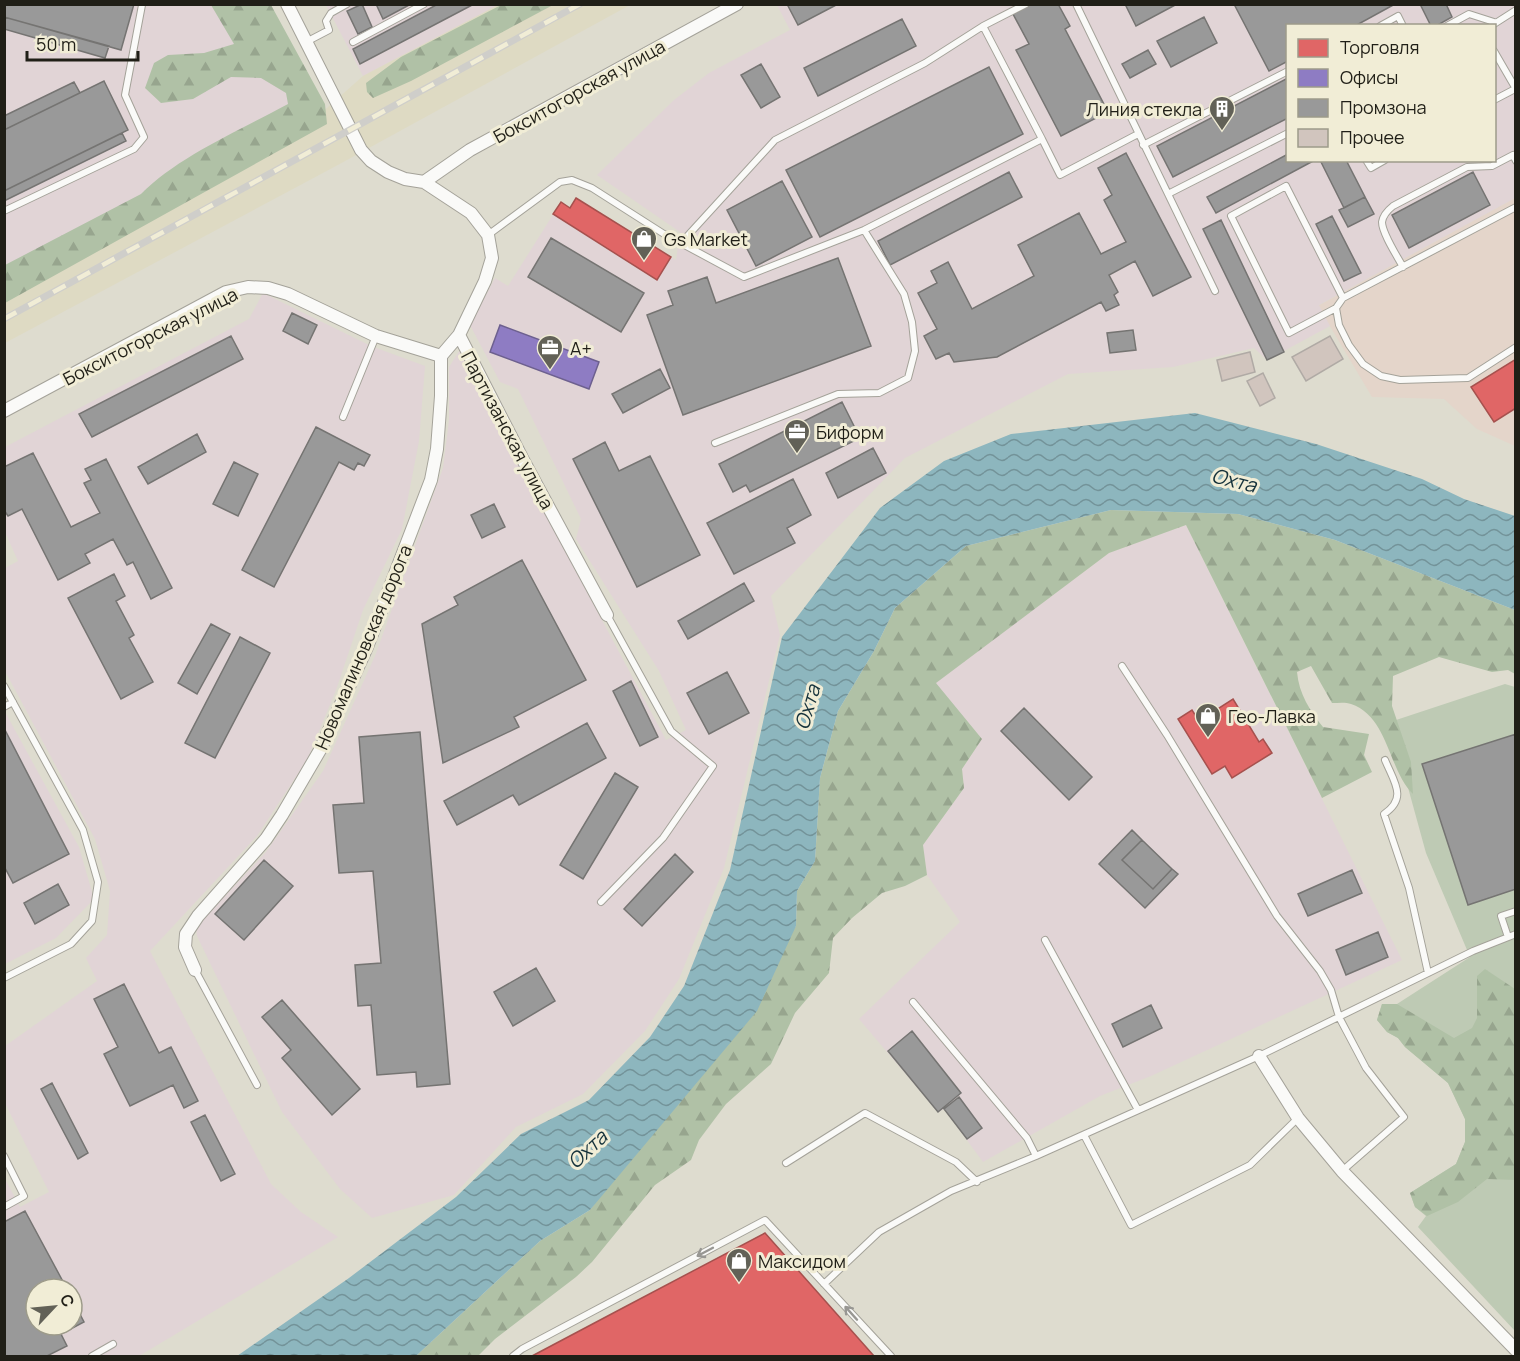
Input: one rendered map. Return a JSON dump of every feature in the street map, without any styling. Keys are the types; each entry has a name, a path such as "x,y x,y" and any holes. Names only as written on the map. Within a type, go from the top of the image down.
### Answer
{"street":[{"path":"287,4 361,150 371,161 388,172 405,179 424,182 471,213 488,235"},
{"name":"Бокситогорская улица","path":"424,182 471,150 737,4"},
{"name":"Партизанская улица","path":"488,235 492,258 485,281 459,335 607,615"},
{"name":"Бокситогорская улица","path":"4,411 226,292 248,287 268,288 288,294 376,336 441,356"},
{"path":"441,356 459,335"},
{"name":"Новомалиновская дорога","path":"195,970 185,947 186,934 198,915 244,865 282,815 320,750 367,647 431,480 438,439 441,356"},
{"path":"1259,1056 1298,1118 1342,1170 1515,1350"}],"lane":[{"path":"306,42 329,30 326,21 331,13 347,4"},
{"path":"353,42 424,4"},
{"path":"681,243 775,140 925,63 983,26 1026,4"},
{"path":"1076,4 1215,291"},
{"path":"4,211 134,149 144,137 125,94 142,5"},
{"path":"1451,24 1469,14 1492,24 1515,10"},
{"path":"1384,24 1398,16 1402,24"},
{"path":"983,26 1059,175 1138,134"},
{"path":"1496,55 1515,89 1496,99"},
{"path":"1143,144 1286,72"},
{"path":"1168,194 1286,134"},
{"path":"488,235 560,182 572,180 592,188 664,234 744,277 864,231 1042,140"},
{"path":"1403,267 1384,231 1382,221 1386,212 1393,206 1467,167 1492,166 1513,155 1515,161"},
{"path":"1367,162 1371,168 1382,162"},
{"path":"1343,298 1286,186 1231,216 1289,333 1336,309 1343,298 1515,207"},
{"path":"716,443 838,394 879,393 908,378 915,351 912,322 904,294 864,231"},
{"path":"1336,309 1338,325 1349,345 1363,363 1381,376 1400,380 1468,378 1515,347"},
{"path":"343,417 376,336"},
{"path":"601,902 663,838 713,766 671,731 607,615"},
{"path":"1122,666 1167,735 1277,916 1320,971 1331,990 1339,1017 1366,1068 1404,1117 1342,1170"},
{"path":"4,686 83,830 98,882 92,921 71,944 4,978"},
{"path":"4,707 13,702"},
{"path":"1385,760 1397,788 1398,800 1394,808 1384,814 1409,888 1428,973"},
{"path":"1508,937 1501,916 1515,911"},
{"path":"824,1284 879,1232 951,1191 977,1182 1259,1056 1428,973 1515,934"},
{"path":"1045,940 1138,1110"},
{"path":"195,970 257,1085"},
{"path":"913,1002 1026,1138 1036,1156"},
{"path":"786,1163 865,1113 956,1162 977,1182"},
{"path":"1084,1135 1131,1225 1250,1165 1298,1118"},
{"path":"4,1156 24,1196 4,1207"},
{"path":"513,1356 522,1349 765,1220 891,1356"},
{"path":"92,1356 113,1344"}],"shaded area":[{"path":"5,5 250,5 319,115 5,285"},
{"path":"326,5 498,5 363,76"},
{"path":"498,5 630,5 5,343 5,285 319,115 363,76"},
{"path":"777,5 1515,5 1515,198 1319,305 1330,326 1267,360 1254,348 1173,367 1068,374 905,458 771,596 780,635 724,868 679,979 645,1031 583,1094 516,1127 454,1195 372,1218 340,1189 282,1112 197,936 196,927 266,852 323,771 375,656 443,468 449,420 449,367 460,350 666,740 686,730 659,671 576,539 581,519 518,389 500,382 470,325 495,278 508,286 561,202 570,208 576,198 676,260 680,232 597,175 674,100 709,73 790,30"},
{"path":"1515,198 1515,446 1477,429 1444,399 1372,397 1318,306"},
{"path":"263,293 371,346 425,366 419,441 402,529 363,610 336,690 307,760 257,836 150,951 271,1184 301,1212 338,1237 139,1356 5,1356 4,1177 20,1207 49,1192 5,1103 5,1046 97,981 86,958 107,935 110,891 95,839 5,671 5,568 18,561 5,532 5,447 249,319"},
{"path":"1186,525 1402,960 1151,1076 1100,1096 983,1162 944,1109 938,1112 859,1019 960,922 927,875 923,845 964,788 962,769 982,739 935,683 1109,553"},
{"path":"4,710 79,847 94,899 56,938 5,964"}],"green space":[{"path":"211,5 271,5 325,104 327,124 5,303 5,265 141,194 191,156 288,104 286,93 261,78 231,77 193,99 161,103 145,88 154,63 168,55 204,53 234,44"},
{"path":"501,5 553,5 411,81 373,98 367,92 366,83 401,57"},
{"path":"1111,510 1238,514 1335,540 1515,610 1515,674 1508,670 1492,672 1439,657 1393,676 1392,706 1411,762 1413,794 1398,772 1381,732 1373,720 1364,711 1351,704 1332,703 1311,666 1297,672 1306,702 1323,727 1369,734 1364,755 1372,772 1322,798 1186,525 1109,553 936,683 982,739 962,769 964,788 923,845 927,875 905,886 882,893 852,918 833,938 829,973 795,1013 771,1064 726,1104 699,1140 691,1160 655,1185 592,1262 576,1277 495,1339 478,1356 416,1356 540,1241 590,1210 796,926 797,891 815,861 820,778 838,711 874,651 895,608 966,546"},
{"path":"1505,684 1515,687 1515,1331 1418,1227 1426,1216 1415,1207 1410,1193 1456,1164 1465,1142 1465,1119 1448,1083 1405,1047 1398,1038 1387,1032 1377,1020 1382,1004 1397,1004 1470,957 1426,853 1390,722"},
{"path":"1485,969 1515,989 1515,1180 1487,1179 1458,1202 1427,1216 1415,1207 1410,1193 1456,1164 1465,1142 1465,1119 1448,1083 1405,1047 1398,1038 1387,1032 1377,1020 1382,1004 1397,1004 1454,1038 1472,1028 1477,1018 1477,976"}],"water":[{"name":"Охта","path":"1195,413 1316,444 1422,479 1464,499 1515,516 1515,610 1335,540 1238,514 1111,510 966,546 895,608 874,651 838,711 820,778 815,861 797,891 796,926 757,1011 590,1210 540,1241 416,1356 237,1356 349,1278 456,1197 521,1134 589,1100 650,1037 684,986 730,870 782,637 880,508 944,461 1011,434"}],"building: Торговля":[{"path":"576,198 671,257 657,280 553,214 561,202 570,208"},
{"path":"1516,359 1516,408 1494,422 1471,387"},
{"path":"1233,699 1259,742 1263,739 1272,753 1232,778 1225,766 1212,774 1178,719 1192,710 1199,721"},
{"name":"Максидом","path":"765,1233 874,1356 532,1356 619,1310"}],"building: Офисы":[{"path":"500,325 599,362 589,389 490,352"}],"building: Промзона":[{"path":"4,4 134,4 121,50 4,17"},
{"path":"362,4 372,27 358,34 347,11"},
{"path":"376,4 411,4 383,19"},
{"path":"438,4 474,4 360,64 353,49"},
{"path":"787,4 838,4 798,25"},
{"path":"1031,4 1058,4 1070,26 1065,29 1108,112 1061,136 1016,50 1029,44 1013,14"},
{"path":"1125,4 1177,4 1136,26"},
{"path":"1234,4 1395,4 1359,24 1286,24 1286,62 1269,71"},
{"path":"1446,4 1452,17 1440,24 1430,24 1421,6"},
{"path":"4,17 109,46 105,58 4,29"},
{"path":"1204,17 1217,43 1171,67 1157,41"},
{"path":"902,19 916,46 818,96 804,68"},
{"path":"1148,50 1156,64 1130,78 1122,64"},
{"path":"761,64 780,97 761,108 741,75"},
{"path":"989,67 1023,134 820,237 786,170"},
{"name":"Линия стекла","path":"1286,79 1286,119 1173,177 1157,146"},
{"path":"104,81 128,130 4,191 4,130"},
{"path":"74,82 80,93 4,130 4,116"},
{"path":"122,133 126,141 4,201 4,191"},
{"path":"1126,153 1191,277 1153,296 1135,261 1109,275 1118,292 1114,295 1119,305 1106,311 1101,302 997,357 954,362 949,353 936,359 924,336 937,329 918,293 937,283 931,271 948,262 972,309 1034,276 1018,245 1079,213 1101,254 1126,242 1104,200 1112,195 1098,168"},
{"path":"1286,155 1286,162 1311,162 1216,213 1207,197"},
{"path":"1321,162 1347,162 1365,197 1344,208"},
{"path":"1009,172 1022,197 890,265 878,241"},
{"path":"1473,172 1490,205 1409,248 1392,215"},
{"path":"782,181 812,237 756,266 727,210"},
{"path":"1365,197 1374,214 1348,227 1339,210"},
{"path":"1332,216 1361,273 1344,281 1316,224"},
{"path":"1221,220 1284,352 1267,360 1203,229"},
{"path":"551,238 644,293 621,332 528,277"},
{"path":"838,258 871,346 683,415 647,315 673,305 668,291 707,277 716,303"},
{"path":"292,313 317,325 308,344 283,331"},
{"path":"1133,330 1136,350 1110,353 1107,333"},
{"path":"231,336 243,359 92,437 79,414"},
{"path":"660,369 670,388 623,413 612,394"},
{"path":"842,402 860,438 750,492 746,485 733,492 719,464"},
{"path":"316,427 370,455 364,466 358,463 354,470 339,462 274,587 242,570"},
{"path":"197,434 206,452 148,484 138,467"},
{"path":"605,442 619,471 650,456 700,555 637,587 573,459"},
{"path":"873,448 886,473 838,498 826,473"},
{"path":"33,453 71,527 100,513 84,483 91,480 85,469 106,459 172,588 151,599 133,562 127,565 113,539 85,554 90,563 58,580 22,509 8,516 4,510 4,467"},
{"path":"234,462 258,474 238,516 213,504"},
{"path":"793,479 811,515 787,528 795,543 734,574 707,523"},
{"path":"494,504 505,527 482,538 471,515"},
{"path":"522,560 586,680 514,717 519,727 443,763 422,624 458,605 454,597"},
{"path":"114,574 125,596 116,601 134,635 129,638 153,682 121,699 68,598"},
{"path":"744,583 754,601 688,639 678,621"},
{"path":"211,624 230,634 197,694 178,683"},
{"path":"240,637 270,653 215,758 185,743"},
{"path":"727,672 749,713 709,734 687,693"},
{"path":"631,681 658,737 640,746 613,691"},
{"path":"1024,708 1092,777 1069,800 1001,731"},
{"path":"587,723 606,758 519,805 513,795 457,825 444,801"},
{"path":"4,728 69,854 13,883 4,866"},
{"path":"420,732 450,1084 417,1087 416,1072 377,1075 371,1005 358,1006 355,965 381,963 373,871 339,873 333,805 364,803 359,737"},
{"path":"1516,734 1516,889 1468,905 1422,764"},
{"path":"615,773 638,787 583,879 560,865"},
{"path":"1132,830 1142,840 1122,860 1153,889 1172,869 1178,874 1145,908 1099,864"},
{"path":"1142,840 1172,869 1153,889 1122,860"},
{"path":"675,854 693,872 642,926 624,909"},
{"path":"264,860 293,886 244,940 215,914"},
{"path":"1352,870 1362,893 1308,916 1298,894"},
{"path":"58,884 69,905 35,924 24,903"},
{"path":"1378,932 1388,957 1346,975 1336,950"},
{"path":"536,968 555,1001 513,1026 494,992"},
{"path":"124,984 159,1053 171,1047 198,1101 184,1108 173,1085 130,1106 104,1054 118,1047 94,999"},
{"path":"282,1000 360,1089 332,1115 282,1058 291,1050 262,1017"},
{"path":"1151,1005 1162,1028 1123,1047 1112,1024"},
{"path":"912,1031 961,1093 938,1112 888,1051"},
{"path":"52,1083 88,1153 78,1159 41,1089"},
{"path":"959,1097 982,1128 967,1139 944,1109"},
{"path":"205,1115 235,1174 221,1181 191,1122"},
{"path":"25,1211 61,1277 24,1277 24,1337 62,1337 67,1346 47,1356 4,1356 4,1222"}],"building: Прочее":[{"path":"1330,336 1343,359 1306,381 1292,357"},
{"path":"1250,352 1255,372 1222,381 1217,360"},
{"path":"1263,373 1275,398 1260,406 1247,381"}],"railway":[{"path":"4,319 580,4"}],"place":[{"name":"Линия стекла","path":"1222,132"},
{"name":"Gs Market","path":"644,262"},
{"name":"А+","path":"550,371"},
{"name":"Биформ","path":"797,455"},
{"name":"Гео-Лавка","path":"1208,739"},
{"name":"Максидом","path":"739,1284"}]}
